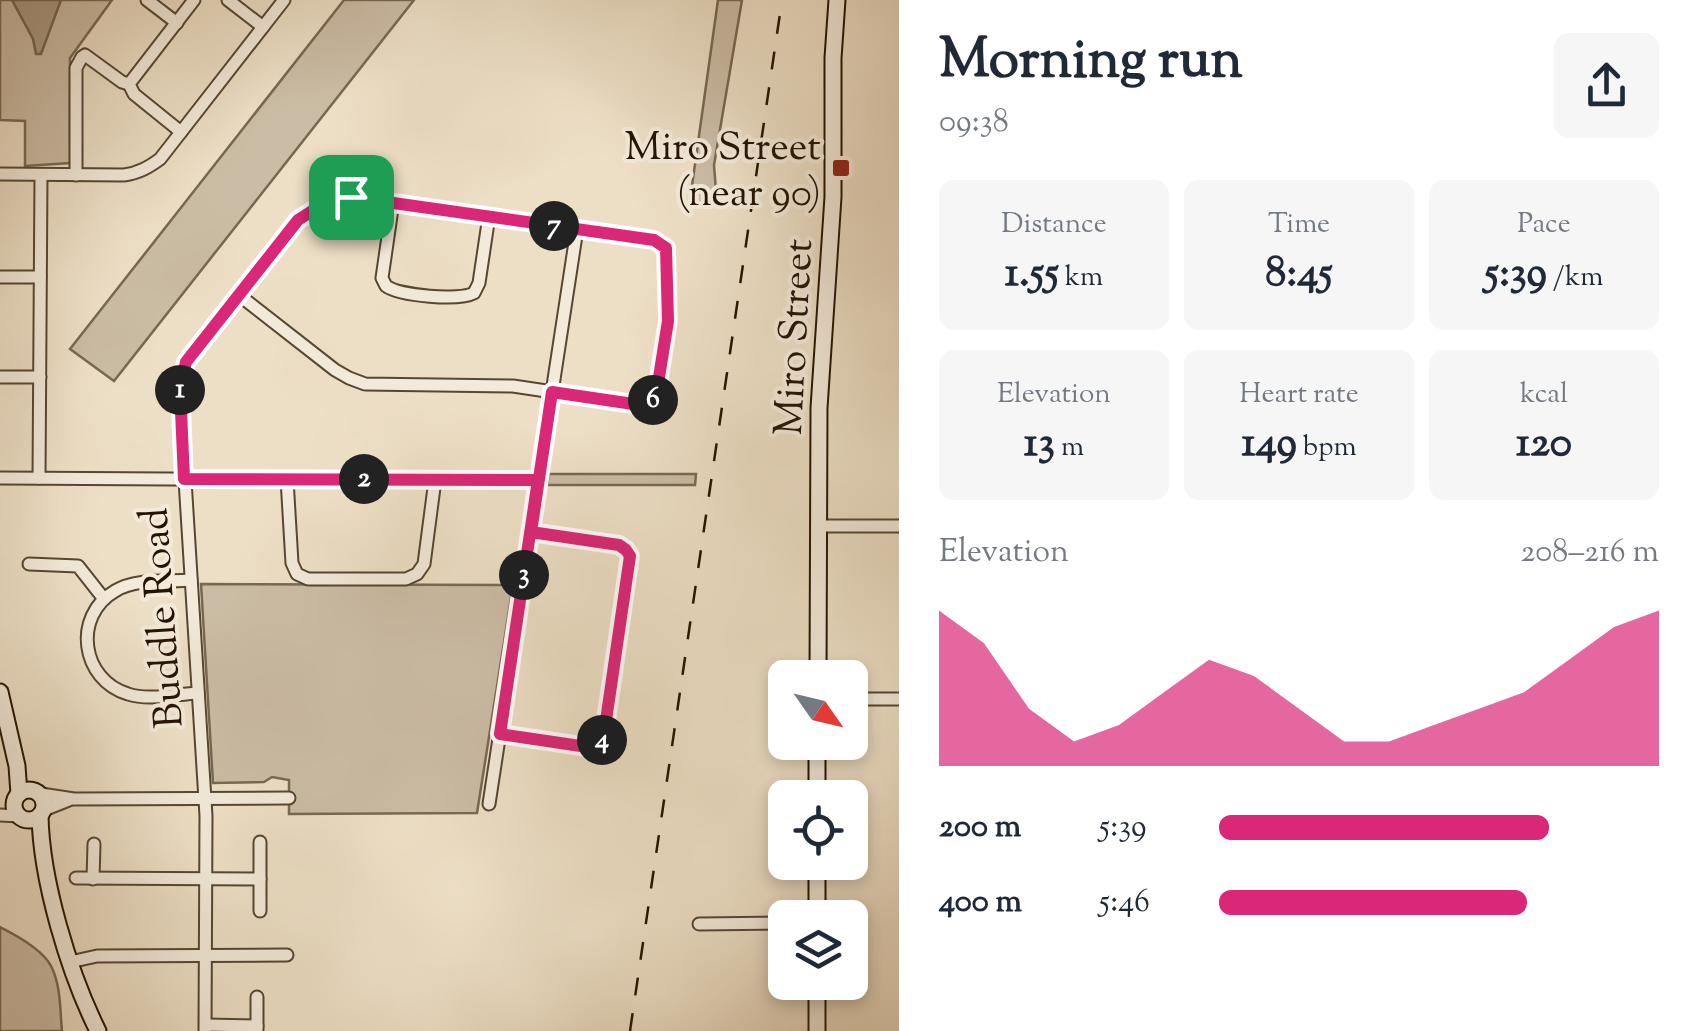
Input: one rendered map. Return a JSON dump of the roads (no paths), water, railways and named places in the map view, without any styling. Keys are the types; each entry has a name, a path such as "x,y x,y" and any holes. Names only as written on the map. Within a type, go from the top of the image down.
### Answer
{"street":[{"path":"147,0 177,23"},
{"path":"130,84 194,0"},
{"path":"228,0 263,27"},
{"path":"0,174 136,173 160,159 284,0"},
{"name":"Miro Street","path":"818,660 818,408 834,182 837,0"},
{"path":"76,175 79,61 85,55 130,84"},
{"path":"130,84 134,94 181,132"},
{"path":"40,478 41,175"},
{"name":"Buddle Road","path":"205,1028 204,798 180,388 191,355 298,220 332,200 351,197 393,202 654,240 666,248 669,312 654,399 643,405 552,392"},
{"path":"393,202 382,271 386,286 400,293 466,297 474,293 480,283 489,216"},
{"path":"487,796 500,734 576,229"},
{"path":"0,277 40,277"},
{"path":"239,295 334,370 356,382 513,386 552,392"},
{"path":"0,377 40,378"},
{"path":"0,478 538,480"},
{"path":"287,479 292,562 297,574 308,579 406,579 417,574 424,564 435,480"},
{"path":"818,526 899,526"},
{"path":"500,734 594,748 602,741 607,715 629,552 619,545 531,532"},
{"path":"29,564 78,566 104,599"},
{"path":"191,580 128,585 104,599 92,615 86,638 91,662 121,692 133,696 198,693"},
{"path":"0,692 76,983 98,1031"},
{"path":"868,699 899,699"},
{"path":"0,812 74,799 289,798"},
{"path":"260,842 260,911"},
{"path":"92,878 94,844"},
{"path":"76,878 260,879"},
{"path":"699,924 768,923"},
{"path":"70,962 97,956 287,955"},
{"path":"205,1028 257,1028 258,997"},
{"path":"817,1000 817,1031"}],"railway":[{"path":"630,1031 782,0"}],"place":[{"name":"Miro Street (near 90)","path":"841,168"}]}
